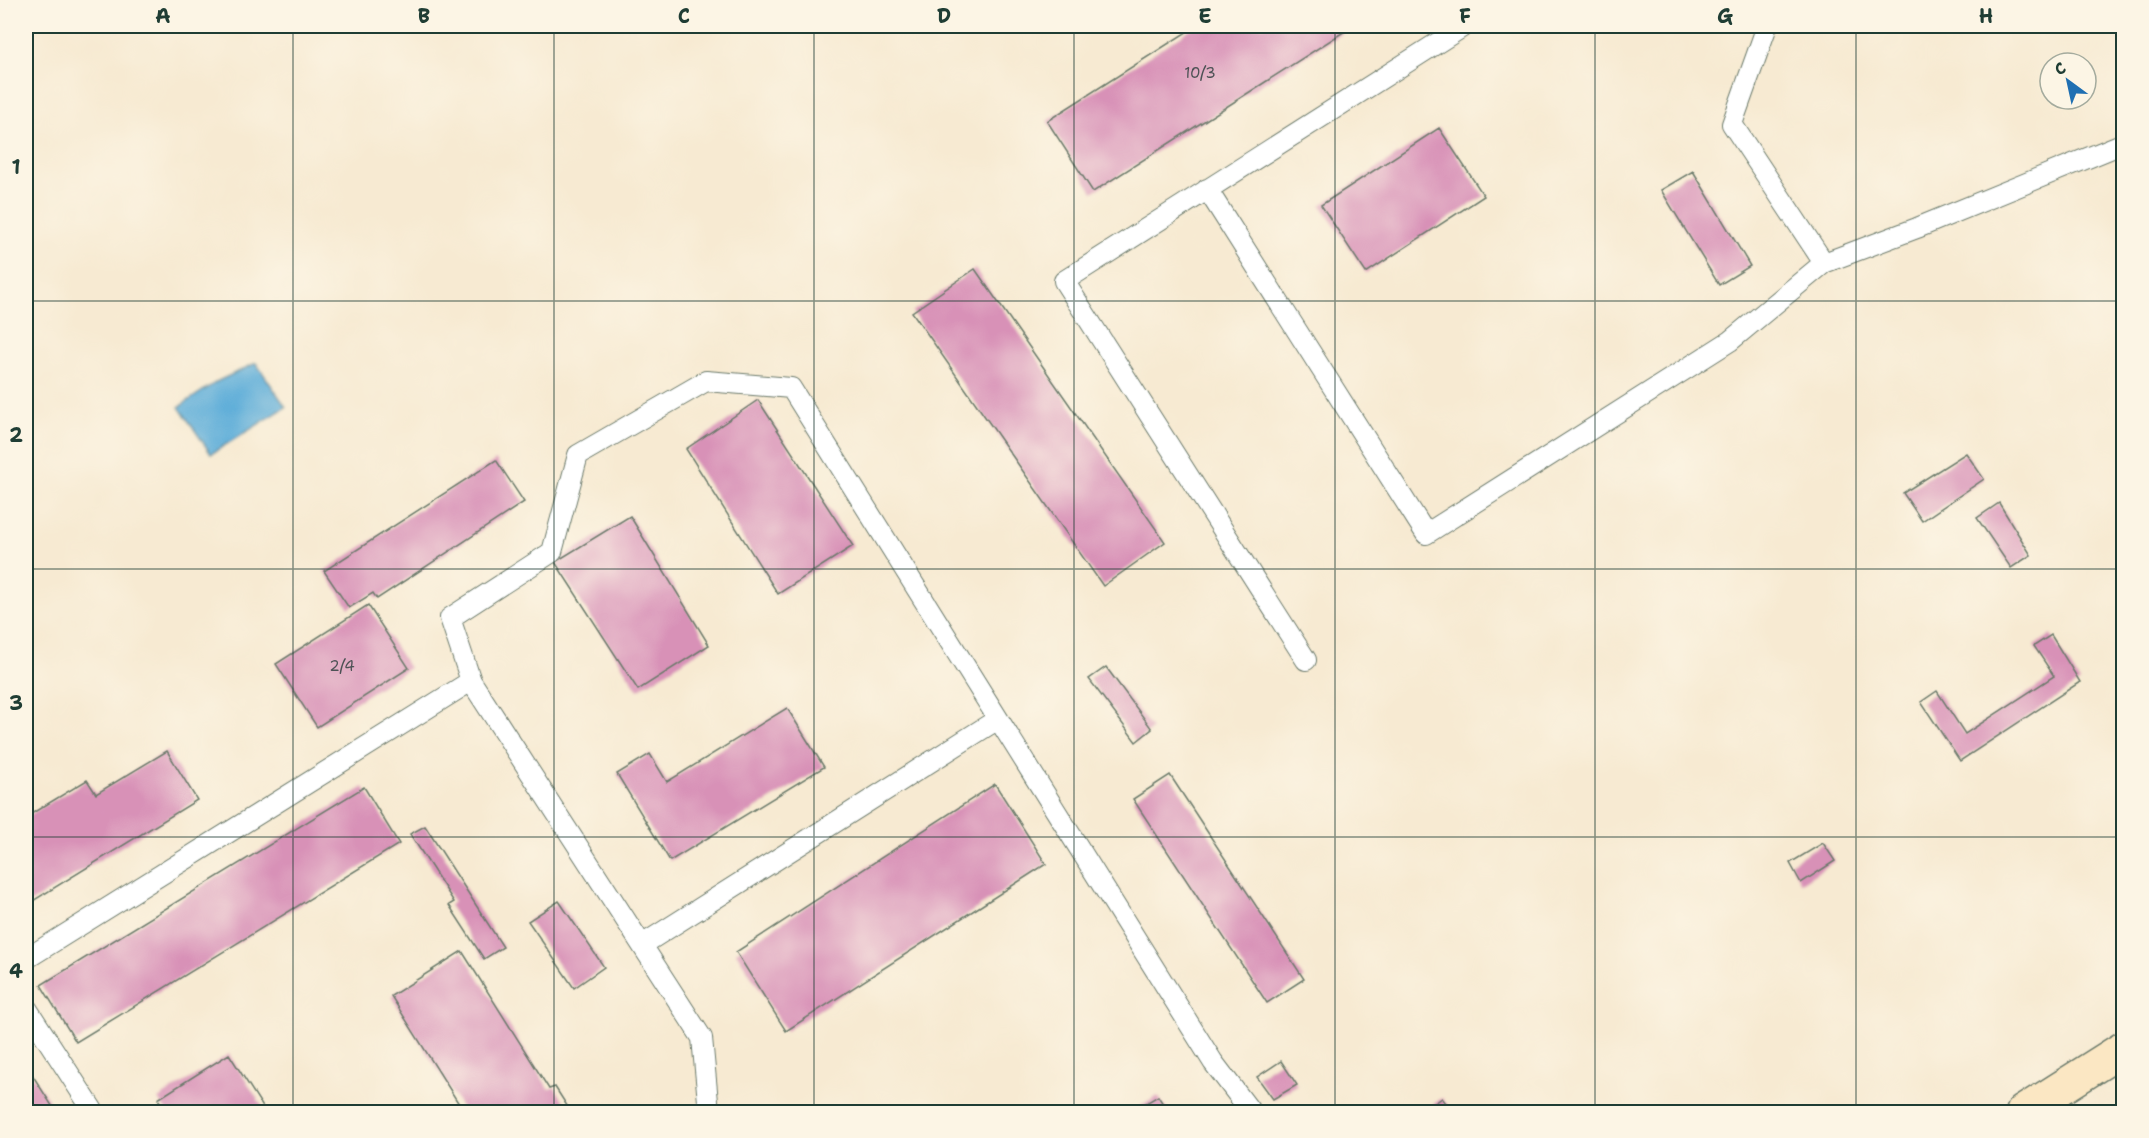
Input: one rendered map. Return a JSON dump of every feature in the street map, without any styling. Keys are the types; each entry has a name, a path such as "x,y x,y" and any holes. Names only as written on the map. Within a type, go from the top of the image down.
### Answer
{"street":[{"path":"2024,1113 2124,1048"}],"lane":[{"path":"1306,660 1064,280 1464,26"},
{"path":"1767,26 1732,124 1824,263"},
{"path":"1207,189 1426,534 1730,341 1824,263 1917,228 2124,143"},
{"path":"709,1113 702,1038 471,681 450,618 552,552 578,455 705,381 791,388 1213,1062 1251,1113"},
{"path":"26,958 471,681"},
{"path":"642,945 998,719"},
{"path":"26,1007 94,1113"}],"water":[{"path":"256,363 286,407 211,454 179,407 218,381"}],"building":[{"path":"1196,26 1353,26 1093,192 1047,121"},
{"path":"1439,128 1484,196 1366,273 1321,205"},
{"path":"1693,171 1750,266 1719,285 1661,190"},
{"path":"975,269 1165,542 1103,586 912,312"},
{"path":"758,400 853,546 778,594 686,449"},
{"path":"1966,453 1984,479 1922,521 1903,493"},
{"path":"496,460 524,502 377,599 373,593 349,608 324,571"},
{"path":"1999,503 2031,555 2011,568 1977,518"},
{"path":"630,516 709,645 638,690 555,562"},
{"path":"368,605 409,668 317,727 276,664"},
{"path":"2051,635 2080,682 1960,761 1921,702 1937,691 1965,734 2054,676 2034,646"},
{"path":"1106,667 1152,729 1136,742 1089,679"},
{"path":"787,708 824,767 670,861 617,774 650,754 667,782"},
{"path":"167,751 197,800 28,904 26,900 26,817 87,780 96,794"},
{"path":"1170,775 1304,979 1267,1003 1133,799"},
{"path":"995,784 1046,864 786,1031 736,952"},
{"path":"364,787 399,844 76,1042 41,985"},
{"path":"425,826 503,947 484,959 449,905 454,902 410,834"},
{"path":"1823,843 1835,861 1801,883 1790,863"},
{"path":"559,901 604,967 574,988 528,921"},
{"path":"462,951 549,1089 555,1087 571,1112 464,1112 391,996"},
{"path":"229,1054 266,1112 167,1112 158,1099"},
{"path":"1281,1061 1297,1085 1273,1099 1257,1077"},
{"path":"26,1065 56,1112 26,1112"},
{"path":"1158,1096 1168,1112 1131,1112"},
{"path":"1442,1098 1453,1112 1424,1111"}]}
